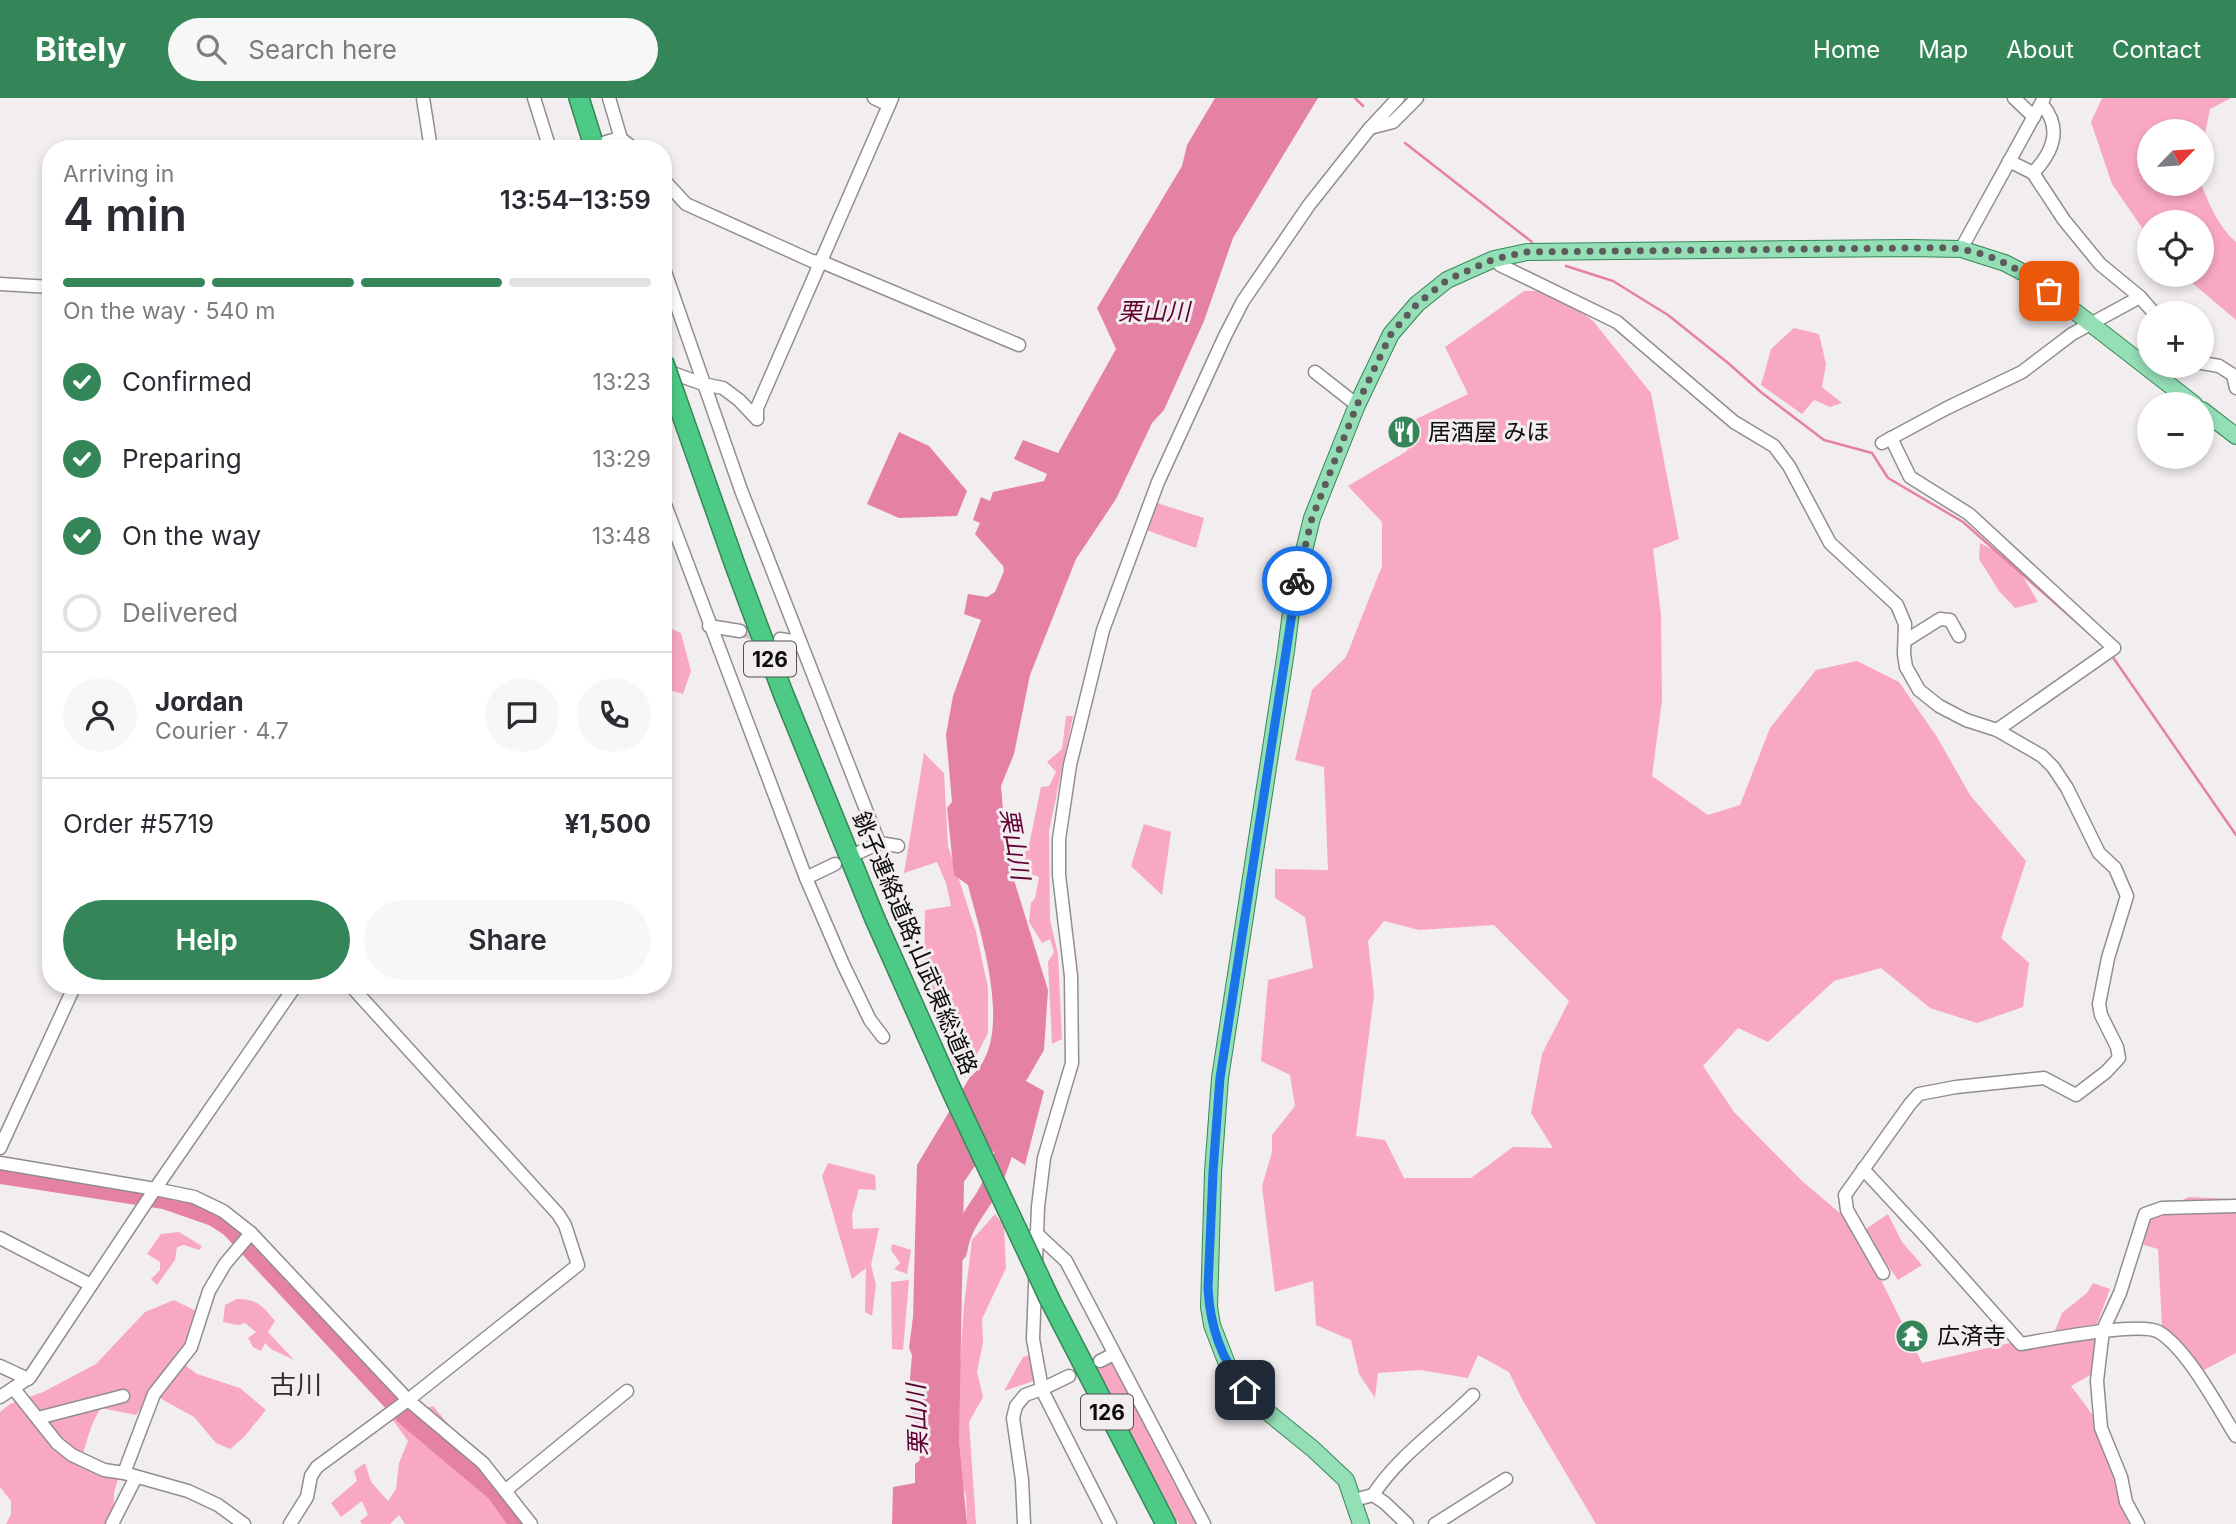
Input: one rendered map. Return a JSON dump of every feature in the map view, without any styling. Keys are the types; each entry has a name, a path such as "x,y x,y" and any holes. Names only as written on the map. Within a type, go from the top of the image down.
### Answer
{"highway":[{"path":"579,98 598,140"},
{"name":"銚子連絡道路;山武東総道路","path":"672,386 779,681 875,919 1050,1300 1166,1524"}],"main road":[{"path":"1361,1524 1346,1480 1314,1449 1260,1406 1229,1369 1212,1325 1208,1288 1220,1078 1293,596 1312,518 1357,405 1391,334 1417,304 1447,280 1494,259 1527,252 1961,249 2005,263 2028,275 2179,392"},
{"path":"2214,419 2236,436"}],"street":[{"path":"423,98 430,140"},
{"path":"534,98 547,140"},
{"path":"609,98 621,140"},
{"path":"672,373 723,388 757,419 757,408 891,101 874,98"},
{"path":"1110,1524 1052,1413 1042,1388 1033,1339 1036,1233 1044,1158 1072,1063 1071,976 1060,885 1059,839 1070,765 1103,630 1158,482 1225,335 1244,301 1309,205 1370,128 1398,98"},
{"path":"1370,128 1393,122 1417,98"},
{"path":"2014,98 2034,117"},
{"path":"1961,249 2043,101"},
{"path":"2033,173 2045,160 2053,143 2051,116 2043,101"},
{"path":"2009,161 2033,173 2064,220 2100,264 2144,301"},
{"path":"672,189 686,204 812,261 822,262 1020,345"},
{"path":"1494,259 1500,265 1617,323 1734,422 1774,446 1789,466 1830,544 1897,605 1905,624 1906,667 1919,690 1939,706 1966,720 1997,730 2032,749 2053,767 2067,788 2099,853 2115,868 2124,886 2127,896 2108,958 2099,1004 2119,1058 2106,1072 2076,1095 2044,1078 1956,1087 1919,1094 1845,1195 1847,1210 1883,1273"},
{"path":"0,284 42,287"},
{"path":"672,293 741,491 879,843"},
{"path":"1997,730 2112,649 1969,514 1910,477 1886,440 2022,372 2072,334 2140,297"},
{"path":"2214,365 2233,374 2236,388"},
{"path":"1315,372 1357,405"},
{"path":"672,524 806,878 870,1020 883,1037"},
{"path":"1905,641 1940,620 1950,620 1959,636"},
{"path":"709,626 740,631"},
{"path":"780,639 799,642"},
{"path":"860,852 879,843 898,846"},
{"path":"806,878 835,864"},
{"path":"0,1148 71,994"},
{"path":"0,1397 28,1379 290,994"},
{"path":"290,1524 307,1497 311,1476 317,1467 408,1400 578,1265 565,1225 558,1214 357,994"},
{"path":"0,1163 152,1194 194,1197 223,1211 251,1233 408,1400 484,1463 531,1524"},
{"path":"1863,1169 2021,1345 2103,1330 2158,1331 2182,1353 2236,1436"},
{"path":"2138,1524 2126,1502 2121,1477 2101,1428 2097,1381 2103,1330 2120,1293 2145,1214 2162,1208 2236,1206"},
{"path":"112,1524 154,1394 191,1347 209,1291 225,1264 251,1233"},
{"path":"1036,1233 1066,1261 1204,1524"},
{"path":"0,1237 91,1285"},
{"path":"1100,1361 1114,1354"},
{"path":"0,1366 28,1379"},
{"path":"1024,1524 1022,1480 1013,1418 1016,1406 1024,1395 1069,1376"},
{"path":"14,1389 57,1443 72,1455 104,1470 188,1491 218,1505 244,1524"},
{"path":"506,1490 627,1391"},
{"path":"1354,1500 1373,1495 1424,1437 1453,1415 1473,1395"},
{"path":"38,1418 123,1396"},
{"path":"1435,1524 1506,1479"},
{"path":"1373,1495 1407,1524"}],"shaded area":[{"path":"2102,98 2231,98 2210,109 2208,119 2137,119 2137,196 2206,196 2213,210 2137,210 2137,220 2112,184 2091,122"},
{"path":"2214,212 2236,242 2236,320 2197,287 2214,287"},
{"path":"1524,291 1555,291 1593,321 1651,393 1679,539 1653,549 1661,615 1662,700 1652,776 1708,815 1740,805 1770,728 1816,670 1857,661 1899,682 1937,737 1970,795 2026,861 2001,938 2029,963 2023,1007 1977,1023 1930,1008 1881,968 1834,981 1768,1042 1738,1028 1703,1066 1734,1112 1802,1181 1854,1225 1922,1363 2054,1333 2062,1313 2087,1293 2093,1283 2110,1289 2097,1324 2092,1374 2071,1386 2095,1418 2129,1524 1596,1524 1522,1399 1509,1372 1478,1355 1468,1378 1420,1370 1378,1373 1375,1398 1359,1374 1351,1340 1316,1325 1313,1281 1275,1292 1262,1186 1272,1152 1272,1135 1295,1106 1290,1075 1261,1061 1268,980 1313,968 1305,917 1275,898 1275,869 1328,870 1324,767 1295,760 1312,690 1346,657 1382,566 1382,522 1348,486 1407,451 1412,421 1468,394 1445,347","holes":["1384,921 1419,930 1494,925 1569,1001 1542,1054 1531,1113 1553,1148 1513,1147 1471,1178 1404,1178 1385,1140 1356,1136 1374,995 1368,941"]},
{"path":"1794,328 1819,334 1826,364 1822,387 1842,403 1830,407 1814,400 1802,414 1761,385 1771,349"},
{"path":"1154,502 1204,518 1196,548 1146,530"},
{"path":"1980,543 2014,561 2038,602 2015,608 1999,591 1979,559"},
{"path":"672,629 681,633 691,671 683,694 672,691"},
{"path":"1066,716 1073,716 1049,831 1050,920 1058,954 1062,1039 1052,1044 1048,962 1054,952 1050,939 1042,943 1029,922 1031,903 1035,898 1039,877 1017,868 1029,845 1041,787 1049,786 1056,772 1047,762 1062,749"},
{"path":"924,753 944,773 948,846 976,932 988,988 988,1033 965,1078 954,1069 946,1035 953,1013 924,980 925,910 951,906 946,883 937,862 904,873"},
{"path":"1144,824 1171,832 1162,895 1131,866"},
{"path":"828,1163 875,1175 876,1190 859,1189 852,1214 853,1229 879,1228 871,1265 876,1285 872,1316 865,1312 866,1268 852,1279 822,1176"},
{"path":"2189,1197 2236,1199 2236,1353 2204,1370 2162,1327 2158,1249 2144,1245 2137,1222"},
{"path":"995,1214 1004,1226 1006,1268 982,1319 983,1342 977,1372 983,1397 969,1422 976,1524 967,1524 966,1496 957,1469 956,1422 964,1305 972,1240"},
{"path":"1888,1214 1902,1242 1922,1265 1898,1280 1863,1231"},
{"path":"179,1232 202,1246 199,1250 184,1245 177,1247 175,1260 157,1285 151,1279 160,1270 160,1262 147,1254 161,1234"},
{"path":"892,1244 911,1250 907,1274 894,1269 900,1263 891,1250"},
{"path":"909,1280 903,1350 892,1349 891,1282"},
{"path":"237,1299 255,1302 267,1311 275,1321 268,1332 294,1360 271,1349 265,1343 261,1351 253,1347 248,1338 256,1332 245,1323 238,1325 223,1322 225,1305"},
{"path":"174,1300 204,1315 185,1365 197,1374 240,1388 266,1410 244,1437 230,1449 216,1443 194,1417 156,1396 150,1396 136,1415 101,1408 79,1464 119,1475 114,1493 113,1515 109,1524 6,1524 11,1514 11,1501 0,1487 0,1412 10,1404 43,1392 96,1364 145,1312"},
{"path":"1031,1355 1039,1379 1004,1391 1023,1357"},
{"path":"1106,1362 1116,1365 1200,1524 1179,1524 1095,1368"},
{"path":"433,1406 503,1489 522,1524 405,1524 399,1515 390,1524 362,1524 360,1521 368,1515 362,1501 341,1517 331,1503 357,1481 354,1471 365,1463 371,1482 388,1501 396,1489 399,1463 408,1441 392,1419"}],"water":[{"name":"栗山川","path":"1215,98 1318,98 1233,238 1204,321 1164,410 1152,423 1116,499 1076,559 1030,675 1014,754 1001,786 1007,857 1048,990 1044,1050 1026,1081 1044,1091 1025,1165 1001,1150 983,1154 964,1182 959,1442 967,1524 892,1524 893,1487 915,1483 915,1464 920,1460 909,1391 917,1165 970,1077 984,1060 991,1038 993,1013 986,958 968,885 954,875 947,808 952,802 946,735 953,696 981,620 964,614 968,594 987,597 995,592 1004,571 1003,566 975,534 980,523 973,520 981,497 990,501 993,492 1044,481 1047,474 1014,459 1023,440 1058,453 1116,349 1097,308 1182,166 1187,145"},
{"path":"899,432 929,446 967,491 957,516 899,518 867,504"}],"waterway":[{"path":"1355,98 1363,106"},
{"path":"1405,143 1532,242"},
{"path":"1566,266 1613,281 1668,315 1824,440 1872,453 1888,478 1963,522 2090,634"},
{"path":"2112,656 2236,835"},
{"name":"栗山川","path":"958,1252 965,1230 996,1174 1010,1131"},
{"path":"0,1175 164,1200 213,1217 230,1228 407,1418 495,1492 518,1524"}],"tunnel":[{"path":"740,631 780,639"}],"way so far":[{"path":"1297,581 1312,518 1357,405 1391,334 1417,304 1447,280 1494,259 1527,252 1961,249 2005,263 2028,275 2049,291"}],"place":[{"name":"居酒屋 みほ","path":"1404,432"},
{"name":"広済寺","path":"1912,1336"}],"district":[{"name":"古川","path":"296,1384"}],"route":[{"path":"1245,1390 1229,1369 1218,1345 1209,1307 1216,1114 1252,862 1297,581"}]}
